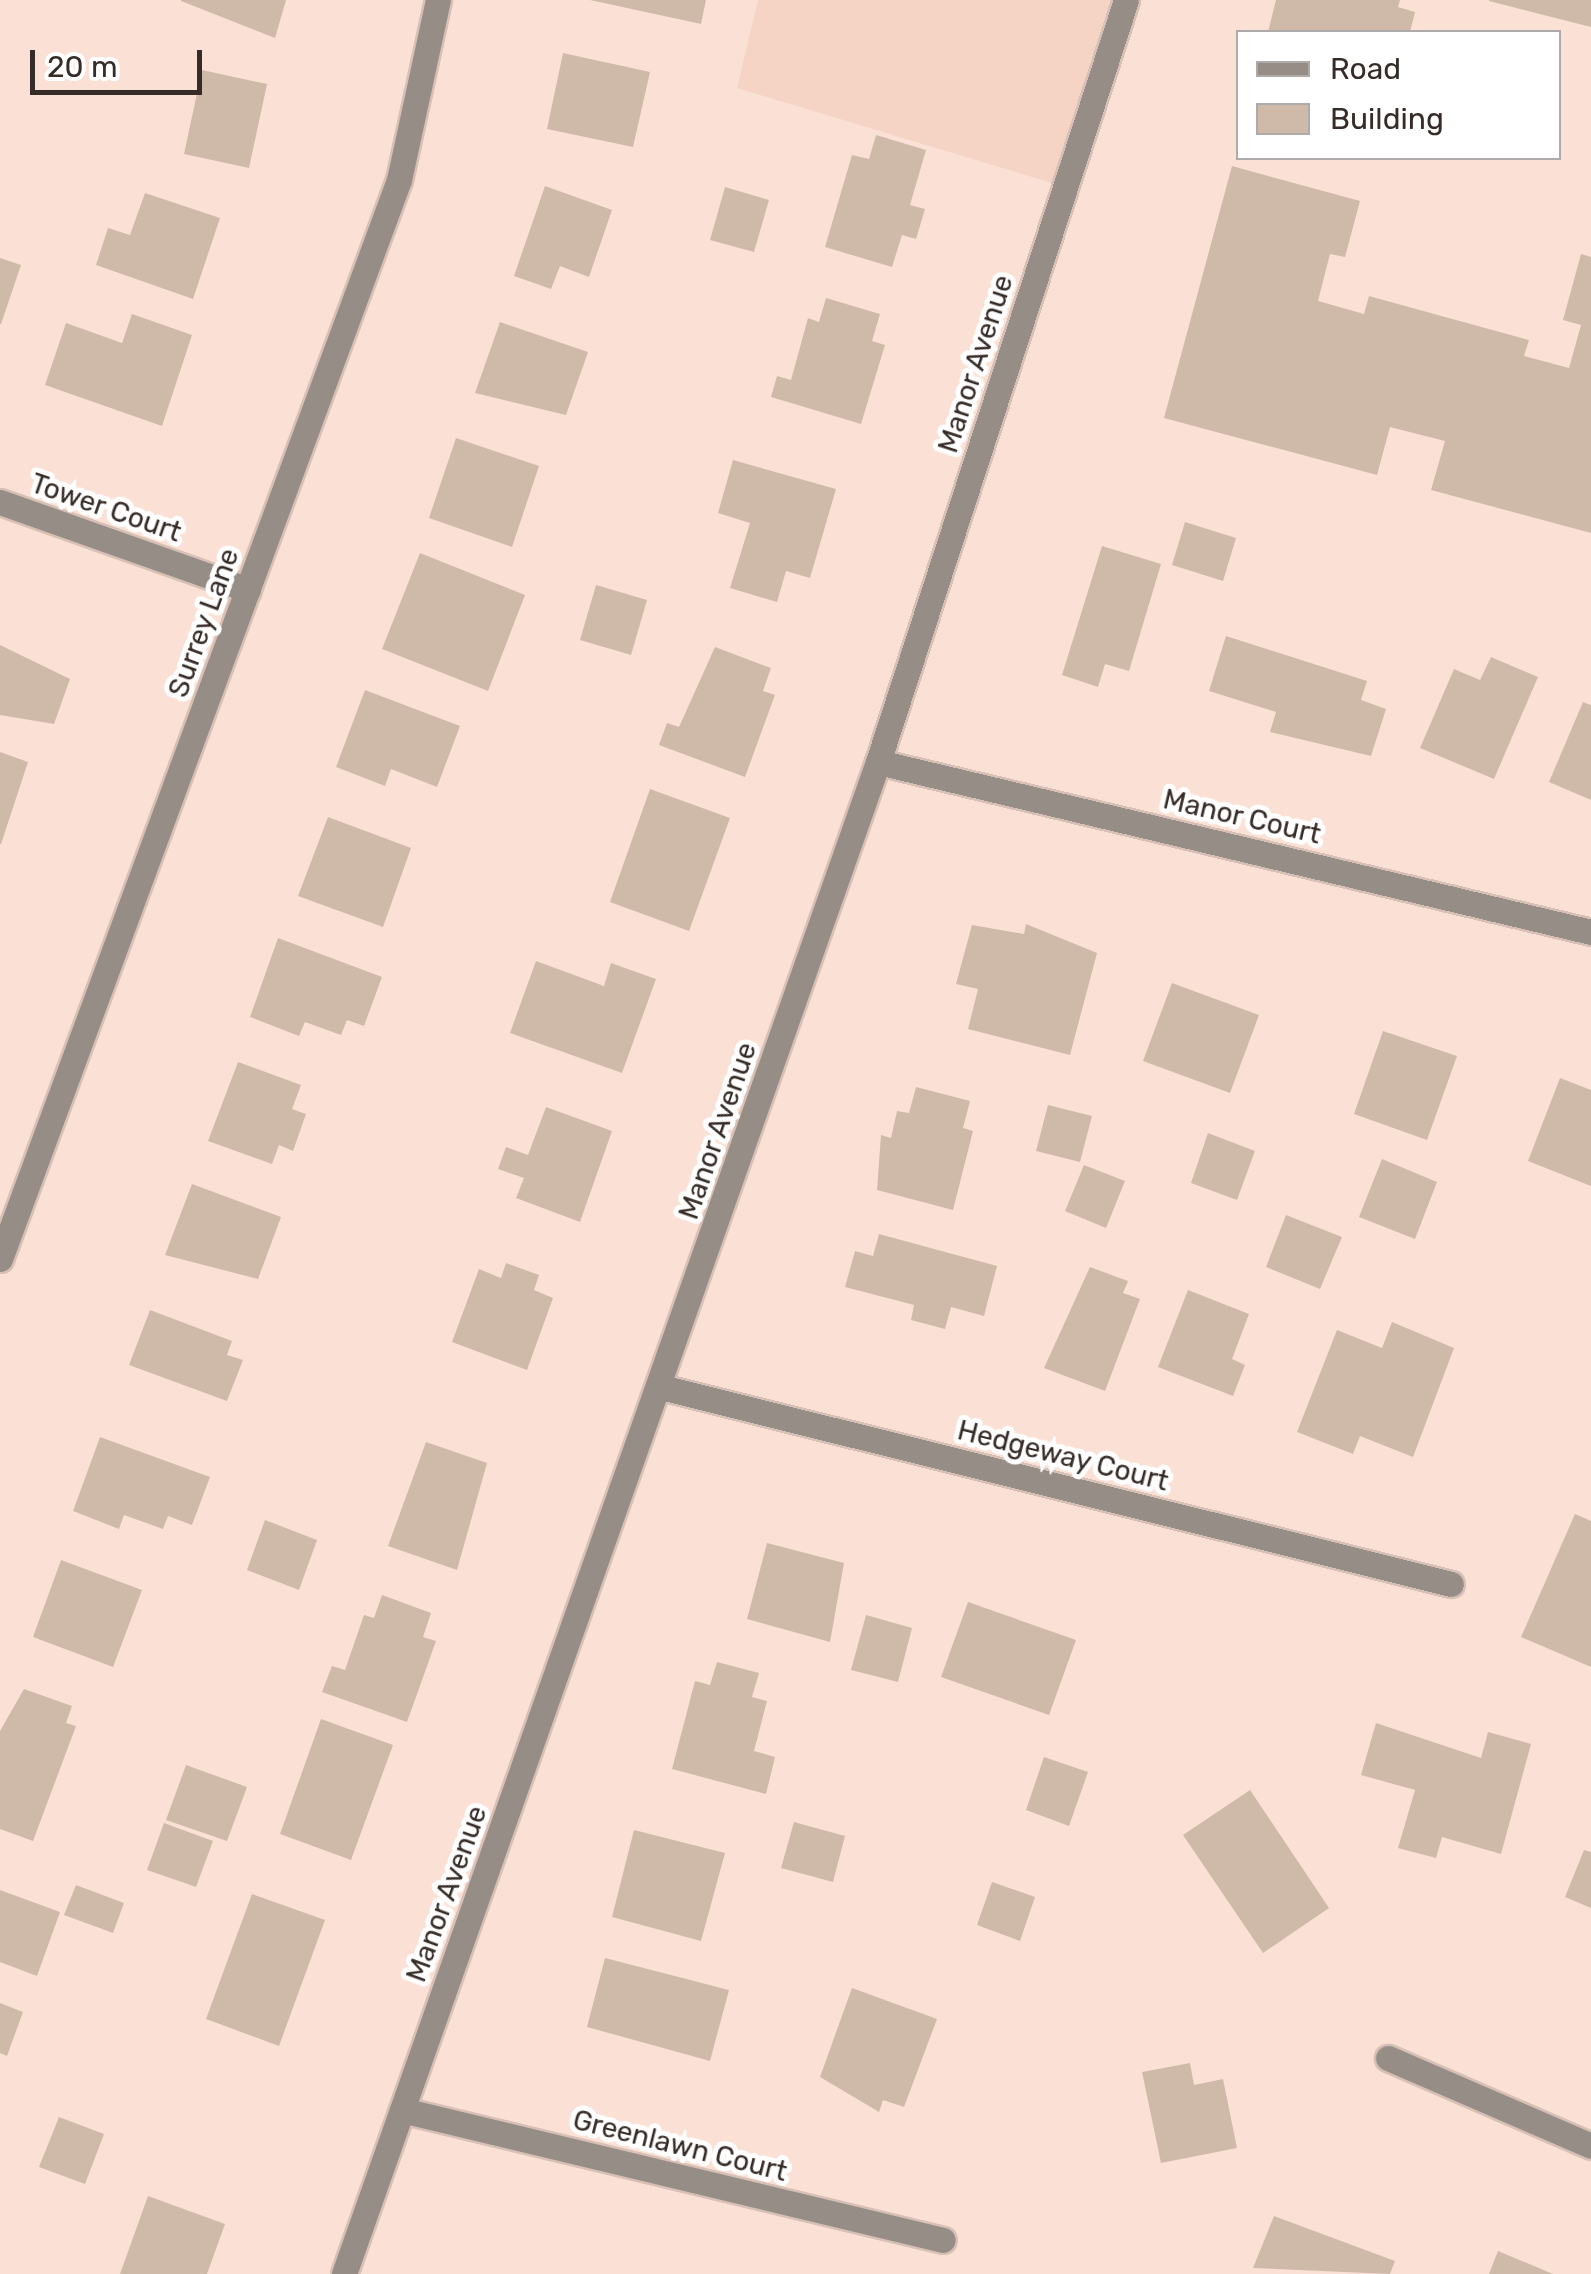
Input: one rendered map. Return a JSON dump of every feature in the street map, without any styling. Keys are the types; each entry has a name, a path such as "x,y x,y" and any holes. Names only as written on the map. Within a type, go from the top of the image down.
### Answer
{"street":[{"name":"Surrey Lane","path":"0,1259 8,1206 248,590 399,180 438,0"},
{"name":"Manor Avenue","path":"344,2274 661,1387 878,762 1126,0"},
{"name":"Tower Court","path":"0,502 248,590"},
{"name":"Manor Court","path":"878,762 1591,932"},
{"name":"Hedgeway Court","path":"661,1387 1451,1584"},
{"path":"1388,2058 1591,2146"},
{"name":"Greenlawn Court","path":"402,2110 944,2240"}],"shaded area":[{"path":"758,0 1126,0 1065,187 737,88"}],"building":[{"path":"181,0 286,0 275,38 181,1"},
{"path":"590,0 706,0 701,24"},
{"path":"1276,0 1400,0 1398,7 1415,12 1410,30 1268,30"},
{"path":"1591,0 1591,27 1489,1"},
{"path":"563,53 650,72 633,147 547,129"},
{"path":"202,70 267,84 249,168 184,154"},
{"path":"876,135 926,150 910,205 925,209 916,239 902,235 892,267 825,247 852,155 869,159"},
{"path":"1232,166 1360,201 1345,257 1330,254 1318,301 1364,314 1369,296 1529,340 1524,356 1569,368 1581,325 1563,320 1581,254 1591,257 1591,533 1431,490 1445,441 1390,427 1377,475 1164,418"},
{"path":"545,186 612,210 589,277 560,266 551,289 514,276"},
{"path":"725,187 769,200 754,252 710,240"},
{"path":"145,193 220,218 193,299 96,265 108,228 130,235"},
{"path":"0,258 21,265 1,324 0,324"},
{"path":"826,298 880,314 872,341 885,345 861,424 771,397 777,376 791,380 808,318 819,322"},
{"path":"132,314 192,335 162,426 45,385 66,323 122,343"},
{"path":"500,322 588,352 566,415 475,393"},
{"path":"456,438 539,466 512,547 429,518"},
{"path":"733,460 836,489 810,578 786,571 777,602 730,588 750,523 718,513"},
{"path":"1185,522 1236,538 1223,581 1172,565"},
{"path":"1102,546 1161,564 1129,671 1105,664 1098,687 1062,675"},
{"path":"420,553 525,595 488,691 382,649"},
{"path":"596,585 647,600 631,655 580,640"},
{"path":"1226,636 1367,681 1361,700 1386,709 1371,756 1270,732 1276,712 1209,691"},
{"path":"0,645 70,679 54,724 0,715"},
{"path":"715,647 771,668 763,691 775,695 745,777 659,745 667,723 679,727"},
{"path":"1491,657 1538,677 1494,779 1420,748 1454,669 1480,680"},
{"path":"365,690 460,726 437,787 391,769 385,786 336,767"},
{"path":"1583,702 1591,705 1591,800 1549,782"},
{"path":"0,752 28,762 1,844 0,844"},
{"path":"650,789 730,818 689,931 610,902"},
{"path":"328,817 411,848 383,927 298,896"},
{"path":"1026,924 1097,953 1070,1055 968,1029 978,989 956,984 972,925 1024,934"},
{"path":"278,938 382,977 364,1026 347,1020 341,1035 305,1022 299,1036 250,1017"},
{"path":"536,961 604,986 611,963 656,979 622,1073 510,1033"},
{"path":"1172,983 1259,1015 1230,1093 1143,1061"},
{"path":"1383,1031 1457,1056 1427,1140 1354,1114"},
{"path":"238,1062 301,1085 292,1109 306,1114 293,1151 279,1145 272,1164 208,1141"},
{"path":"1560,1078 1591,1090 1591,1186 1528,1161"},
{"path":"916,1087 970,1101 963,1128 973,1131 953,1210 877,1190 881,1135 891,1138 897,1111 909,1113"},
{"path":"1048,1105 1092,1116 1080,1162 1036,1151"},
{"path":"546,1107 612,1131 580,1222 516,1198 524,1178 498,1169 506,1147 528,1155"},
{"path":"1208,1133 1255,1151 1237,1200 1191,1183"},
{"path":"1382,1159 1437,1182 1415,1239 1359,1217"},
{"path":"1084,1165 1125,1181 1106,1228 1065,1211"},
{"path":"192,1184 281,1217 258,1279 165,1255"},
{"path":"1286,1215 1342,1237 1320,1289 1266,1267"},
{"path":"879,1234 997,1266 984,1316 951,1307 945,1329 911,1320 914,1305 845,1287 855,1251 873,1256"},
{"path":"506,1263 539,1275 534,1290 553,1298 527,1370 452,1342 479,1269 501,1278"},
{"path":"1090,1267 1128,1281 1123,1293 1140,1299 1105,1391 1044,1368"},
{"path":"1188,1290 1249,1314 1232,1359 1245,1365 1233,1396 1158,1367"},
{"path":"150,1310 232,1341 227,1355 243,1360 227,1401 129,1365"},
{"path":"1392,1322 1454,1348 1413,1457 1360,1436 1353,1454 1297,1432 1337,1330 1382,1348"},
{"path":"100,1437 210,1477 192,1525 168,1516 163,1529 124,1515 119,1529 73,1511"},
{"path":"426,1442 487,1463 457,1570 388,1546"},
{"path":"1575,1514 1591,1521 1591,1667 1521,1637"},
{"path":"265,1520 317,1540 299,1590 247,1570"},
{"path":"767,1543 844,1563 830,1642 747,1619"},
{"path":"61,1560 142,1590 113,1667 33,1637"},
{"path":"382,1595 431,1613 423,1637 436,1641 407,1722 322,1692 332,1666 345,1670 364,1615 374,1618"},
{"path":"968,1602 1076,1640 1049,1715 941,1677"},
{"path":"866,1615 912,1628 898,1682 851,1670"},
{"path":"717,1662 759,1673 752,1697 767,1701 754,1751 775,1757 766,1794 672,1769 695,1681 710,1685"},
{"path":"24,1689 72,1706 66,1723 76,1726 33,1841 0,1829 0,1731"},
{"path":"321,1719 393,1745 351,1860 280,1834"},
{"path":"1376,1723 1481,1758 1488,1732 1531,1744 1501,1854 1442,1837 1436,1858 1398,1848 1415,1790 1361,1775"},
{"path":"1044,1757 1088,1772 1069,1826 1026,1810"},
{"path":"186,1765 247,1787 227,1841 166,1820"},
{"path":"1250,1790 1329,1908 1263,1953 1183,1835"},
{"path":"794,1822 845,1836 833,1882 781,1868"},
{"path":"164,1823 213,1841 196,1887 147,1870"},
{"path":"634,1830 725,1853 701,1941 612,1917"},
{"path":"1584,1850 1591,1852 1591,1908 1565,1897"},
{"path":"992,1882 1035,1897 1020,1941 977,1925"},
{"path":"76,1885 124,1903 113,1933 64,1915"},
{"path":"0,1890 60,1912 37,1976 0,1962"},
{"path":"252,1894 325,1920 279,2046 206,2019"},
{"path":"605,1958 729,1990 710,2061 587,2027"},
{"path":"852,1988 937,2019 904,2107 883,2100 879,2112 820,2077"},
{"path":"0,2003 23,2012 7,2056 0,2053"},
{"path":"1190,2063 1194,2085 1223,2079 1237,2148 1161,2163 1142,2072"},
{"path":"59,2117 104,2134 85,2184 39,2167"},
{"path":"148,2196 225,2224 207,2274 120,2274"},
{"path":"1274,2216 1395,2261 1390,2274 1253,2268"},
{"path":"1498,2251 1553,2274 1489,2274"}]}
